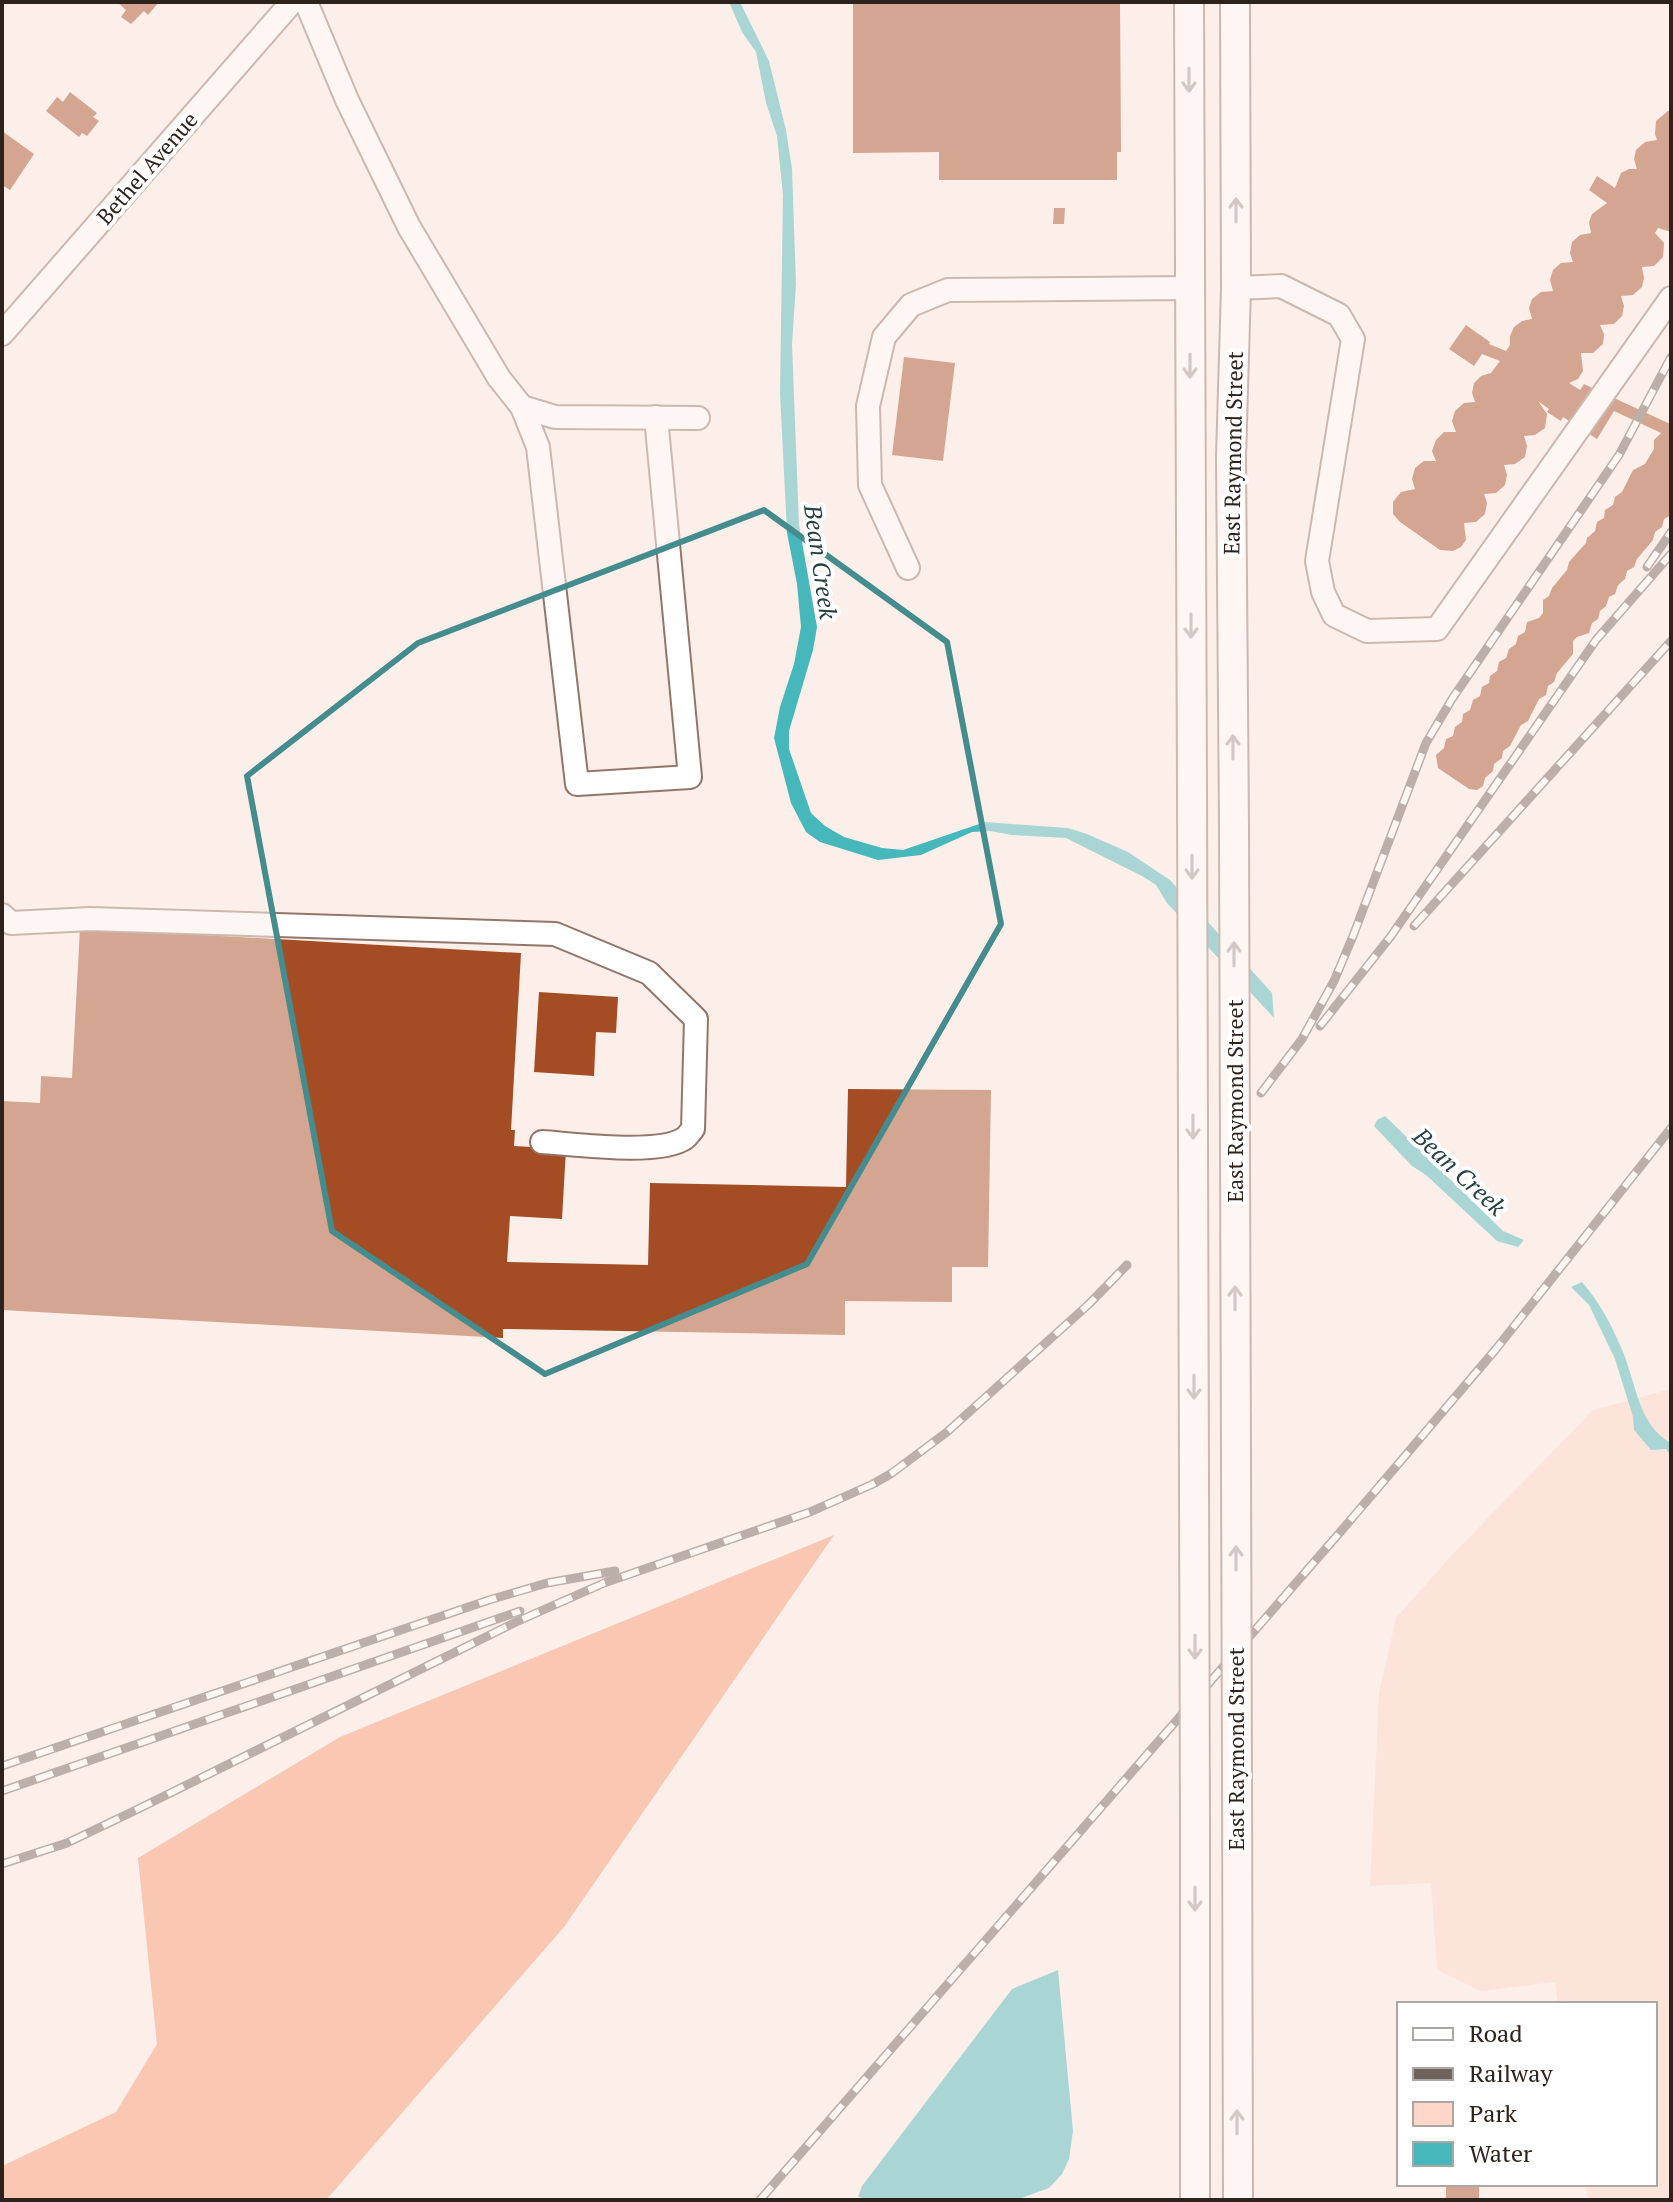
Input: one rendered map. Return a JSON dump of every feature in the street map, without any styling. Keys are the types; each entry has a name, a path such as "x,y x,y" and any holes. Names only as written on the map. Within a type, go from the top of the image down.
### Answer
{"main road":[{"name":"East Raymond Street","path":"1189,2 1195,2200"},
{"name":"East Raymond Street","path":"1235,2 1236,288 1231,457 1238,2200"},
{"path":"1190,288 1236,288"}],"street":[{"name":"Bethel Avenue","path":"2,334 292,2"},
{"path":"306,2 354,113 409,227 499,378 522,407 538,447 577,784 690,777 656,417"},
{"path":"1236,288 1281,286 1339,315 1353,339 1317,561 1323,592 1334,615 1367,631 1393,632 1437,629 1671,298"},
{"path":"908,568 870,485 868,406 884,337 911,305 948,290 1190,288"},
{"path":"522,407 555,417 698,418"},
{"path":"2,915 11,923 90,919 555,934 649,973 696,1019 693,1129 683,1140 658,1145 620,1148 542,1142"}],"highlighted area":[{"path":"764,510 947,642 1001,924 807,1264 545,1374 332,1231 247,776 418,643"}],"green space":[{"path":"1671,1389 1671,2200 1588,2200 1585,2186 1657,2186 1657,2002 1558,2002 1555,1982 1481,1991 1437,1970 1431,1883 1370,1886 1379,1693 1396,1618 1449,1558 1593,1410"}],"shaded area":[{"path":"834,1535 564,1927 326,2200 2,2200 2,2166 116,2112 157,2044 138,1858 340,1737"}],"water":[{"path":"729,2 740,2 769,61 792,169 796,284 792,344 799,525 817,627 789,731 789,749 811,813 844,837 882,848 903,850 985,822 1068,828 1128,852 1170,880 1272,993 1274,1018 1167,903 1156,885 1066,838 972,832 921,855 878,860 820,842 806,832 791,803 774,738 801,627 787,533 780,393 783,195 777,136 766,103 756,52 742,32"},
{"path":"1385,1116 1503,1231 1524,1240 1518,1247 1497,1241 1426,1175 1412,1166 1374,1126 1377,1120"},
{"path":"1582,1282 1615,1333 1645,1415 1660,1436 1671,1443 1671,1456 1666,1449 1651,1450 1634,1430 1615,1359 1589,1305 1571,1287"},
{"path":"1058,1970 1073,2131 1069,2159 1062,2174 1049,2188 1019,2199 872,2200 858,2197 862,2186 1012,1989"}],"building":[{"path":"117,2 159,2 148,15 144,11 131,24 121,17 126,10"},
{"path":"853,2 1120,2 1121,152 1117,152 1117,180 939,180 939,152 853,153"},
{"path":"70,92 97,113 93,117 99,121 87,136 82,133 79,137 46,111 57,97 63,102"},
{"path":"1671,111 1671,232 1658,228 1655,233 1664,243 1663,257 1654,266 1642,267 1642,287 1633,295 1621,296 1624,306 1622,316 1614,324 1600,325 1604,334 1603,344 1593,353 1581,353 1583,371 1578,379 1569,383 1580,390 1584,384 1671,422 1671,515 1664,519 1662,527 1655,532 1653,540 1634,567 1627,571 1615,594 1609,597 1598,619 1592,623 1589,633 1573,641 1573,654 1548,686 1546,695 1539,699 1528,721 1521,725 1510,746 1503,751 1502,758 1494,764 1483,786 1477,790 1469,789 1438,768 1436,755 1444,748 1446,739 1453,736 1455,727 1462,722 1463,714 1480,696 1482,687 1489,683 1499,662 1506,658 1518,636 1525,632 1527,622 1543,613 1543,600 1595,531 1597,522 1604,518 1605,510 1622,492 1633,470 1645,464 1654,449 1654,440 1661,433 1614,411 1597,439 1563,417 1561,421 1547,412 1549,409 1538,401 1547,414 1545,428 1535,435 1524,436 1527,446 1525,457 1515,464 1504,465 1507,475 1505,485 1496,493 1484,494 1487,503 1485,514 1476,522 1464,523 1466,540 1453,551 1440,550 1400,522 1393,514 1393,502 1401,492 1415,489 1412,479 1415,468 1424,461 1436,461 1432,451 1436,440 1444,432 1456,432 1452,421 1455,411 1464,403 1475,402 1472,393 1474,383 1481,376 1491,373 1500,361 1482,354 1474,366 1449,349 1466,325 1489,344 1506,351 1514,327 1532,319 1529,308 1532,299 1541,292 1553,291 1550,280 1553,270 1561,263 1573,262 1570,253 1572,242 1580,235 1591,233 1589,222 1592,214 1607,203 1589,190 1597,176 1615,188 1621,173 1637,169 1634,159 1636,150 1645,142 1657,140 1656,121"},
{"path":"2,131 34,154 10,190 2,185"},
{"path":"1054,208 1065,208 1064,224 1053,224"},
{"path":"904,357 955,363 943,461 892,455"},
{"path":"80,928 521,953 511,1130 515,1130 514,1146 566,1149 562,1219 510,1216 507,1262 648,1265 650,1183 846,1187 848,1089 991,1090 988,1267 952,1267 952,1302 845,1301 845,1335 503,1329 503,1338 2,1310 2,1101 40,1103 41,1076 72,1078"},
{"path":"539,992 618,997 616,1033 596,1032 594,1076 534,1072"},
{"path":"1446,2186 1479,2186 1479,2200 1446,2200"}],"railway":[{"path":"1261,1093 1302,1039 1334,981 1426,743 1452,699 1619,455 1671,357"},
{"path":"1647,567 1671,532"},
{"path":"1320,1026 1391,936 1596,640 1671,554"},
{"path":"1414,926 1671,641"},
{"path":"760,2200 1496,1349 1671,1128"},
{"path":"2,1864 67,1843 516,1622 604,1583 810,1512 873,1484 947,1432 1089,1304 1127,1265"},
{"path":"2,1766 489,1600 547,1583 615,1571"},
{"path":"2,1791 520,1611"}],"water label":[{"name":"Bean Creek","path":"820,562"},
{"name":"Bean Creek","path":"1459,1172"}]}
